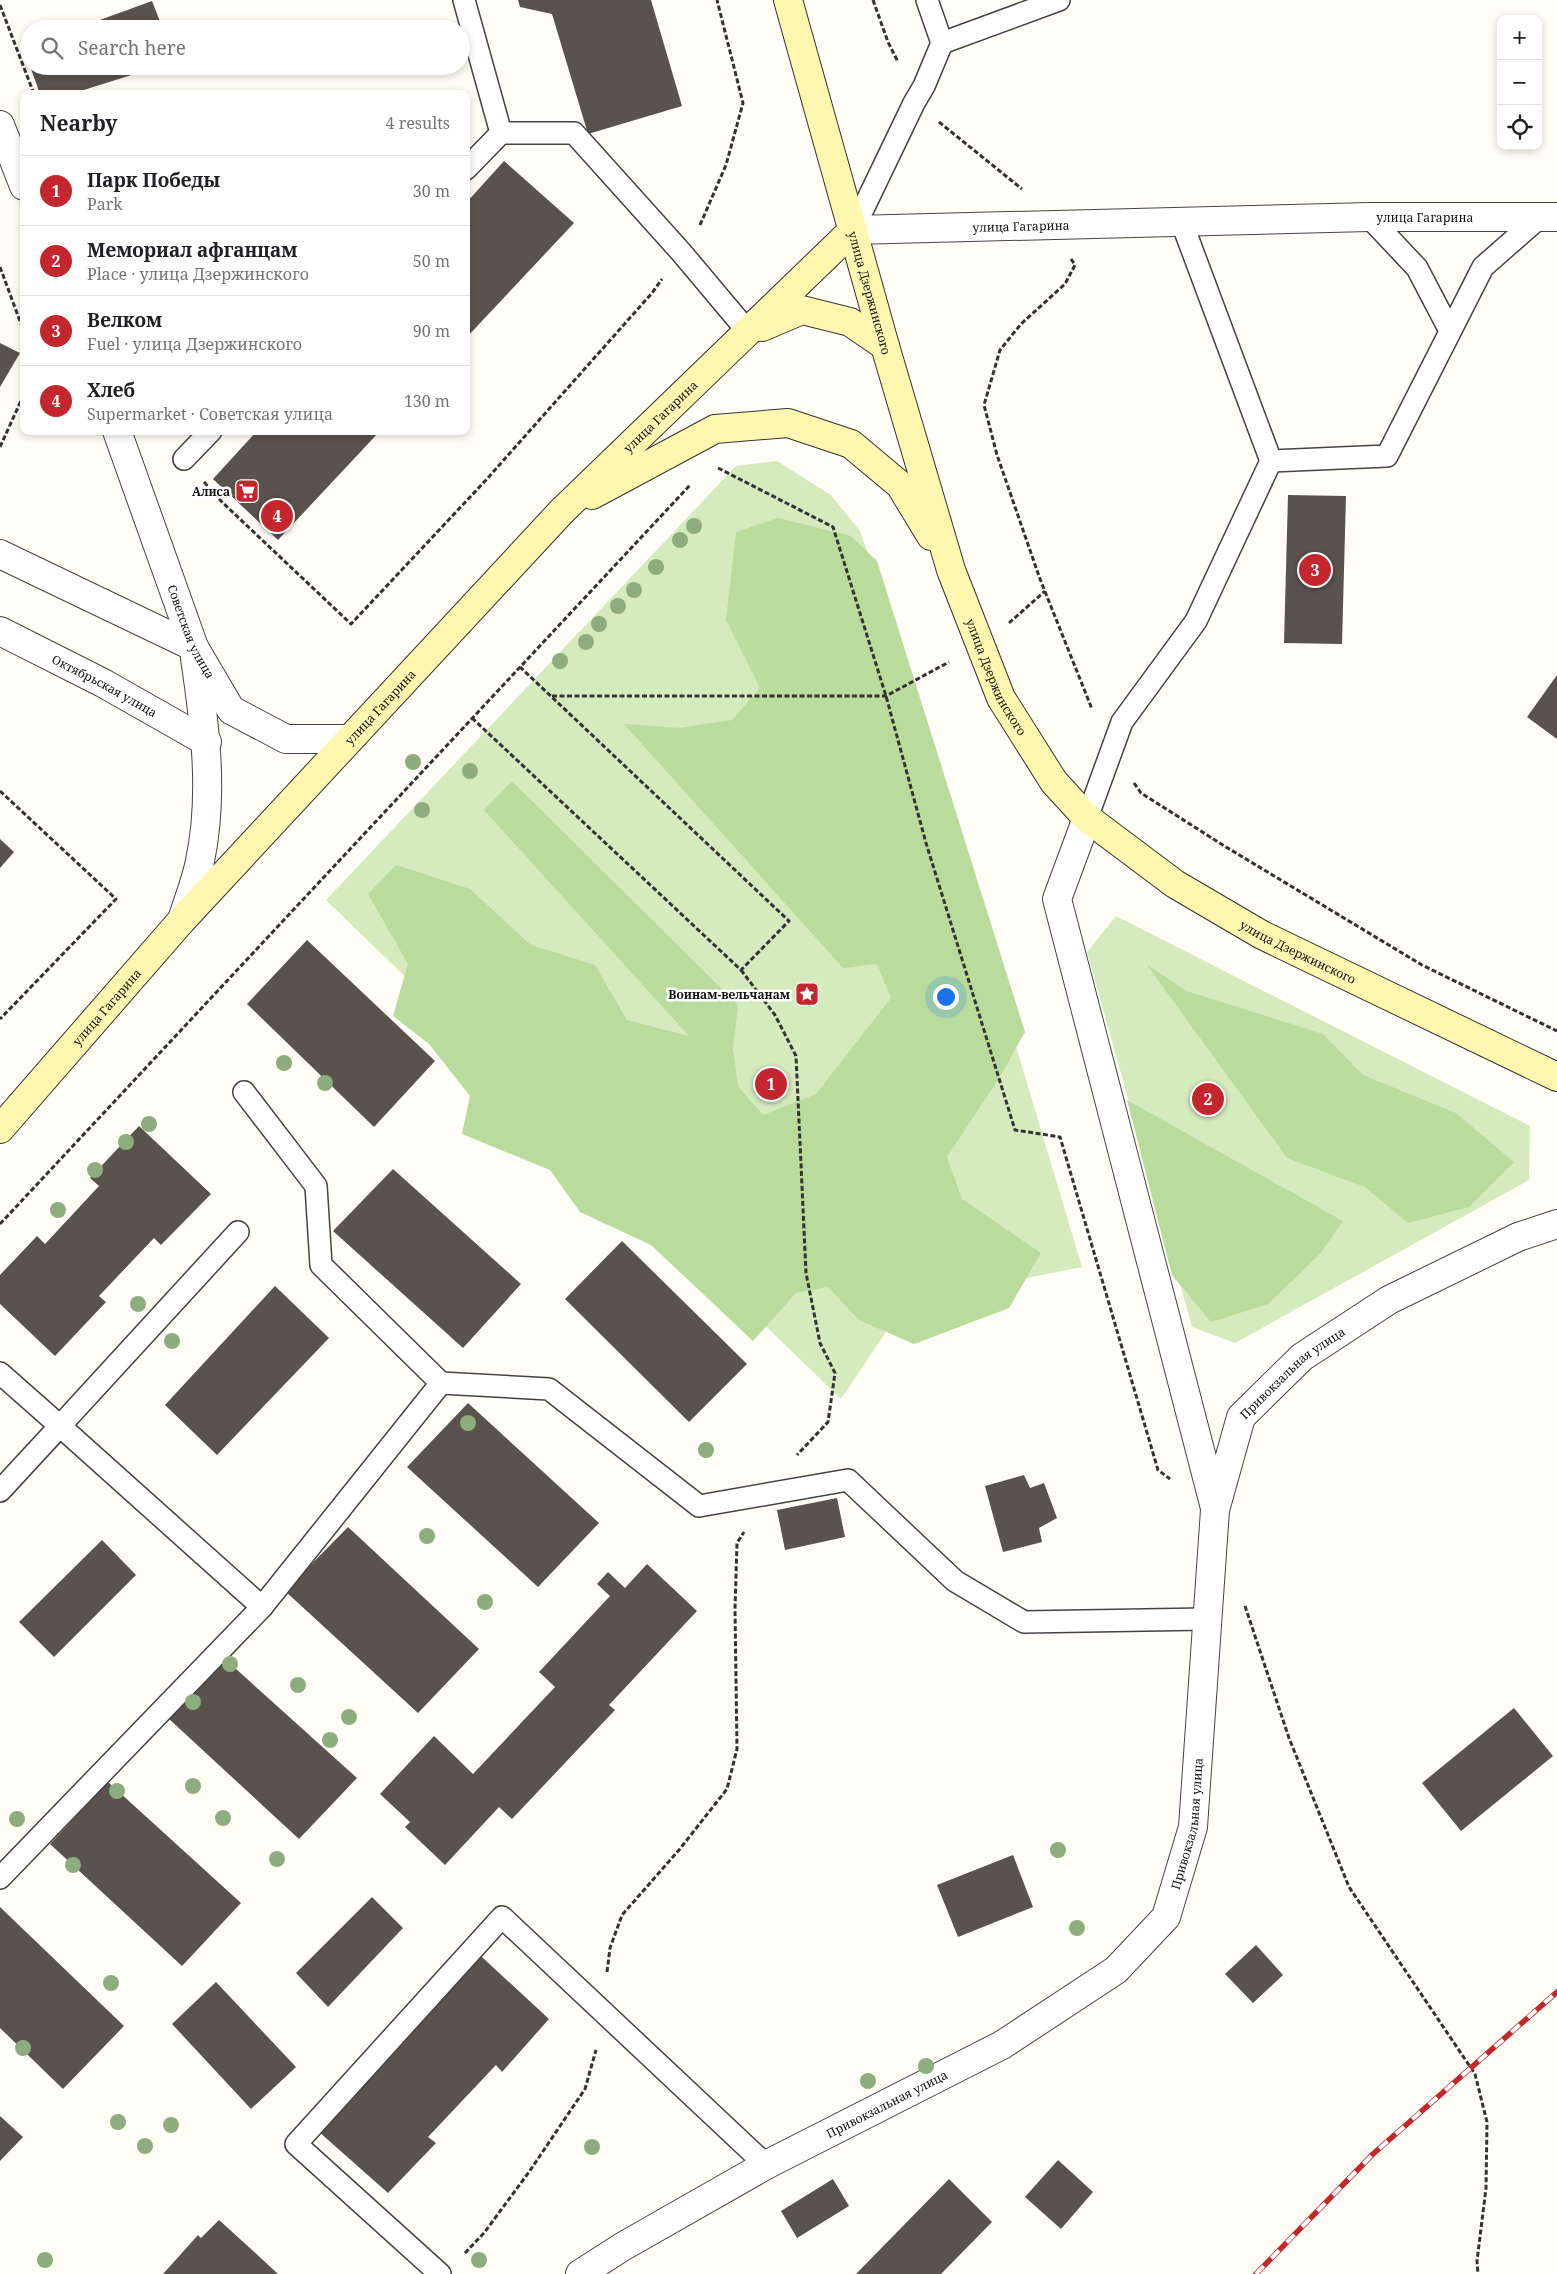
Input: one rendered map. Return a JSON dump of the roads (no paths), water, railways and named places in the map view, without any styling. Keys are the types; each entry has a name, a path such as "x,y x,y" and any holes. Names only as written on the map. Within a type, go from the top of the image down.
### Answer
{"main road":[{"name":"улица Дзержинского","path":"788,0 885,346 951,570 979,646 1001,698 1028,744 1054,782 1087,818 1175,884 1262,935 1557,1077"},
{"name":"улица Гагарина","path":"0,1128 182,920 348,739 562,511 749,333 853,230"},
{"path":"749,333 802,310 850,322 885,346"},
{"path":"562,511 715,429 788,424 851,444 900,485 951,570"}],"street":[{"path":"0,125 20,176"},
{"name":"улица Гагарина","path":"853,230 1369,217 1548,217"},
{"name":"Советская улица","path":"118,435 194,647 231,710 286,739 348,739"},
{"path":"0,554 194,647 207,742 207,810 200,862 182,920"},
{"name":"Октябрьская улица","path":"0,631 104,683 207,742"},
{"path":"1087,818 1057,899 1215,1510"},
{"name":"Привокзальная улица","path":"580,2274 622,2247 766,2166 1002,2045 1116,1970 1166,1917 1193,1828 1215,1510 1241,1416 1302,1357 1389,1300 1518,1237 1557,1224"}],"lane":[{"path":"464,0 470,20"},
{"path":"853,230 924,86 942,43 927,0"},
{"path":"942,43 1059,0"},
{"path":"470,22 501,133"},
{"path":"470,165 501,133 574,134 681,252 749,333"},
{"path":"1369,217 1418,268 1450,332"},
{"path":"1271,461 1386,456 1483,267 1548,217"},
{"path":"1087,818 1122,722 1196,620 1271,461 1182,223"},
{"path":"184,460 207,435"},
{"path":"244,1092 316,1186 321,1265 441,1383 549,1389 699,1506 848,1480 954,1581 1024,1622 1206,1620"},
{"path":"0,1491 238,1232"},
{"path":"0,1373 262,1607"},
{"path":"0,1878 262,1607 441,1383"},
{"path":"440,2274 296,2144 502,1917 766,2166"}],"railway":[{"path":"1256,2274 1373,2154 1557,1992"}],"place":[{"name":"Алиса","path":"247,491"},
{"name":"Хлеб","path":"277,516"},
{"name":"Велком","path":"1315,570"},
{"name":"Воинам-вельчанам","path":"807,994"},
{"name":"Парк Победы","path":"771,1084"},
{"name":"Мемориал афганцам","path":"1208,1099"}]}
